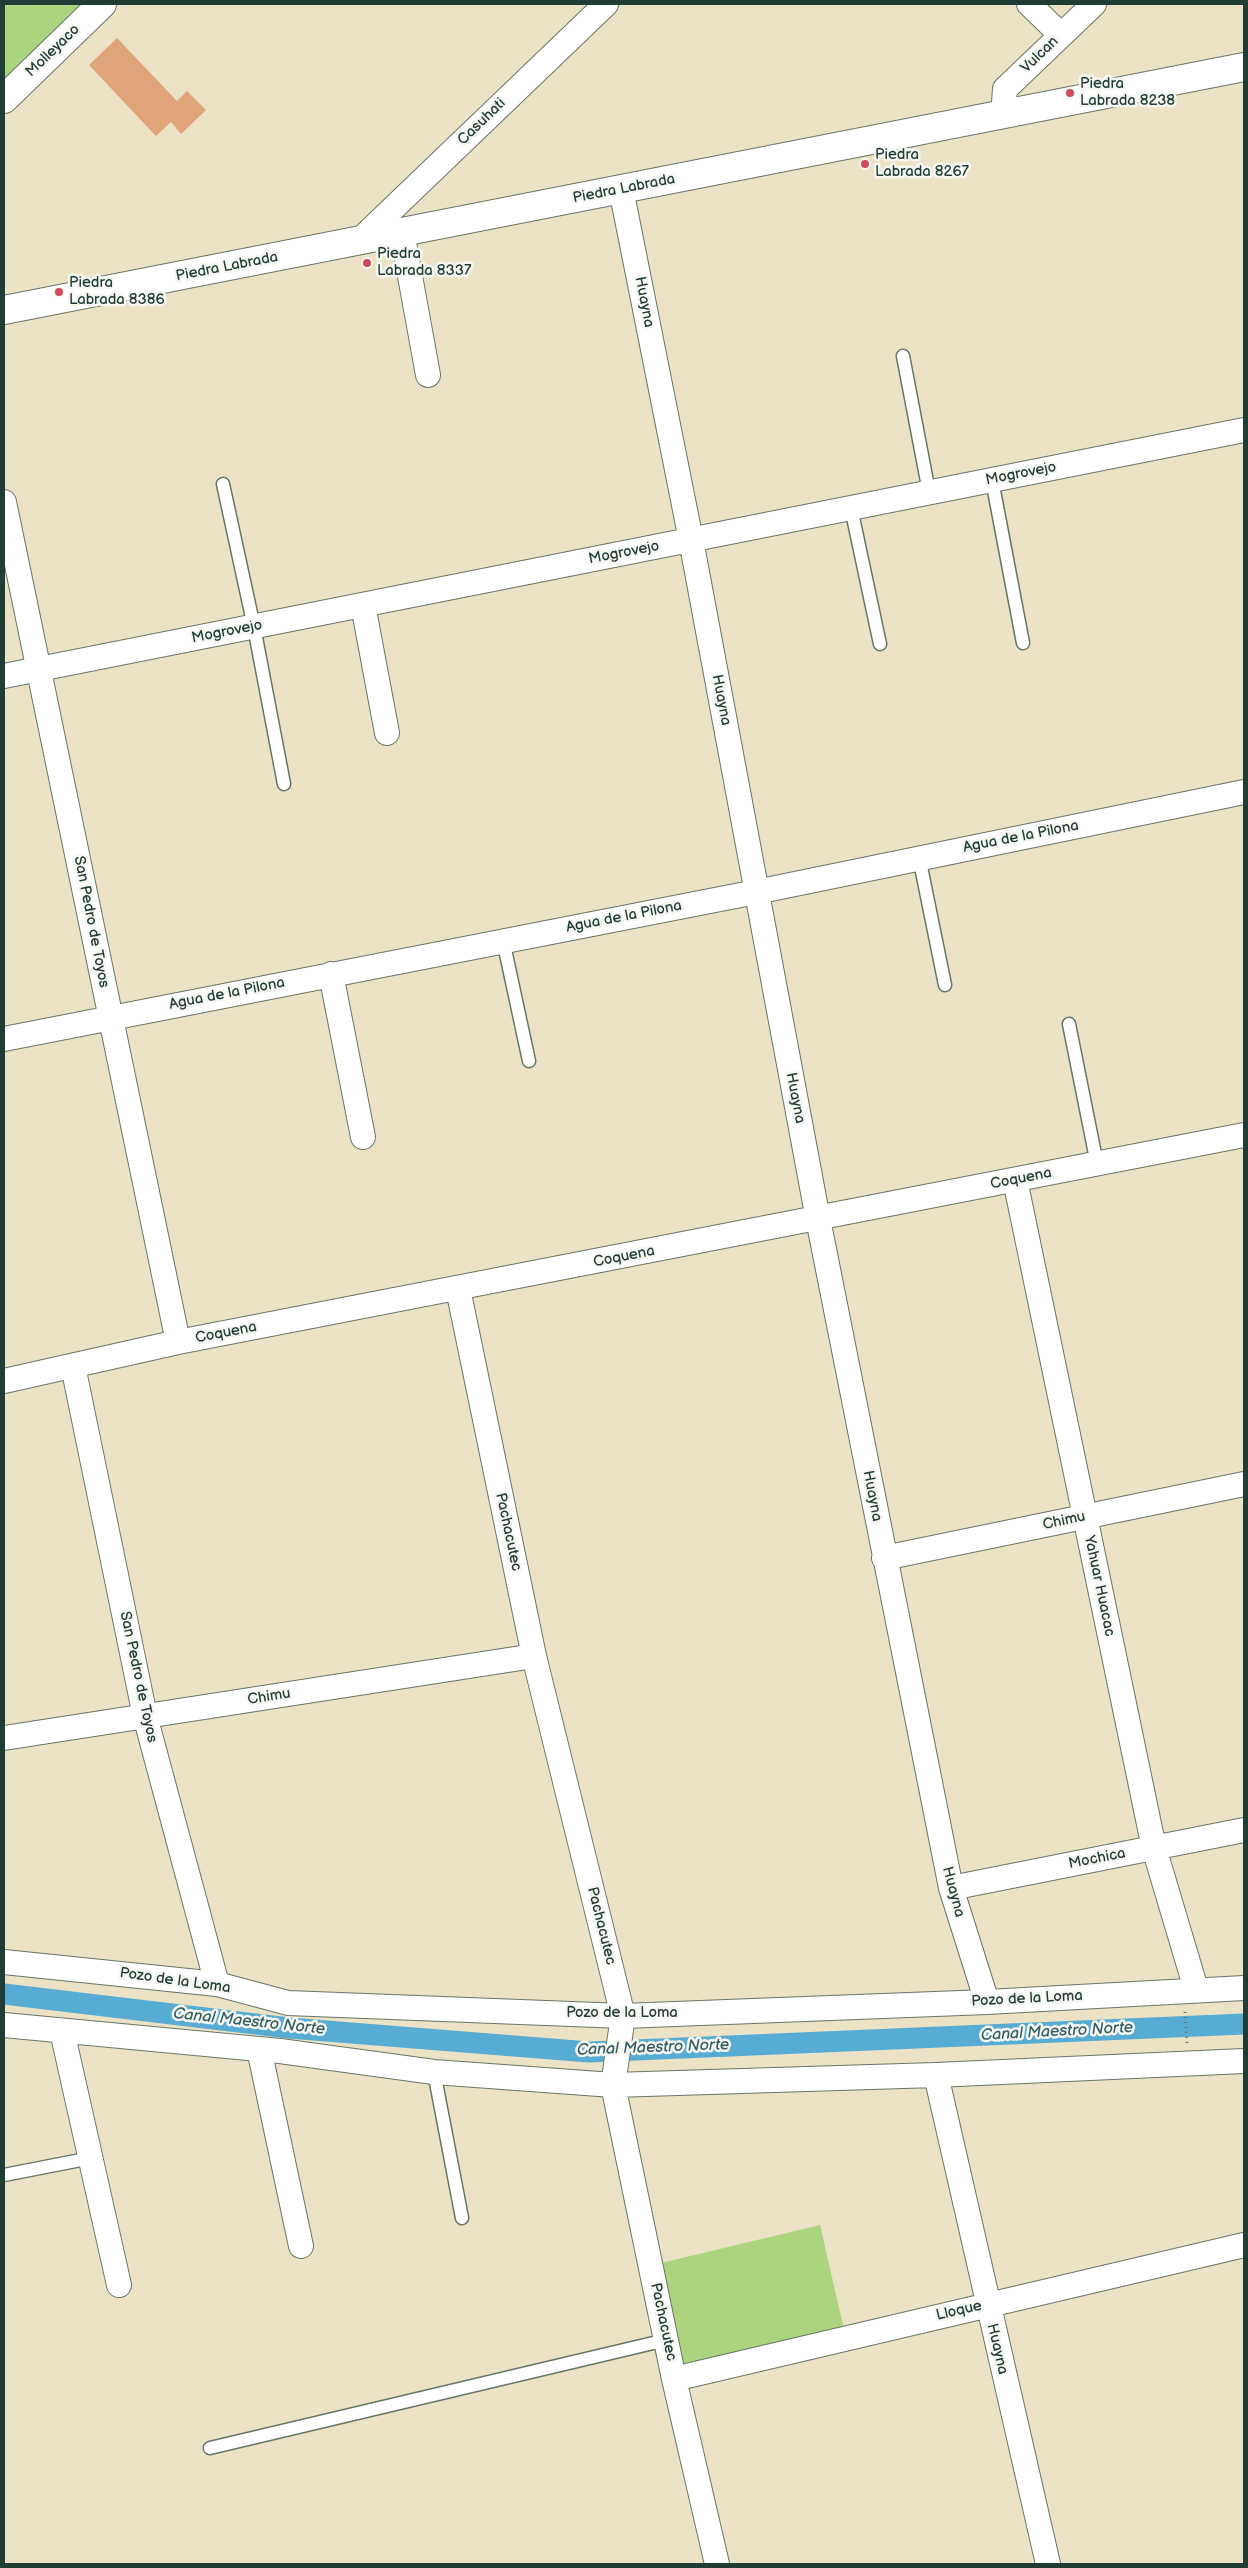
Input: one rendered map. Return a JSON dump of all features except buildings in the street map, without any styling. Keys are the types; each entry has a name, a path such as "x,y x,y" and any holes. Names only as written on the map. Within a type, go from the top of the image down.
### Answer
{"main road":[{"name":"Molleyaco","path":"4,99 102,4"},
{"name":"Piedra Labrada","path":"4,310 1244,67"}],"street":[{"name":"Casuhati","path":"359,241 606,4"},
{"path":"1029,4 1061,35"},
{"name":"Vulcan","path":"1002,115 1005,89 1094,4"},
{"name":"Huayna","path":"622,189 691,540 756,892 884,1558 951,1888 987,2002"},
{"path":"402,232 428,375"},
{"name":"Mogrovejo","path":"4,676 1244,430"},
{"name":"San Pedro de Toyos","path":"4,502 178,1342"},
{"path":"363,605 386,733"},
{"name":"Agua de la Pilona","path":"4,1038 756,892 918,857 1244,792"},
{"path":"331,974 363,1137"},
{"name":"Coquena","path":"4,1380 178,1342 1244,1135"},
{"name":"Yahuar Huacac","path":"1015,1180 1154,1848 1190,1996"},
{"name":"Pachacutec","path":"458,1289 534,1656 623,2016 613,2084 674,2379 717,2564"},
{"name":"San Pedro de Toyos","path":"73,1366 145,1716 217,1984"},
{"name":"Chimu","path":"884,1558 1244,1484"},
{"name":"Chimu","path":"4,1738 534,1656"},
{"name":"Mochica","path":"951,1888 1244,1830"},
{"name":"Pozo de la Loma","path":"4,1962 217,1984 288,2003 623,2016 1190,1996 1244,1988"},
{"path":"4,2025 259,2049 434,2072 613,2084 936,2075 1244,2061"},
{"path":"62,2030 119,2285"},
{"path":"259,2049 302,2246"},
{"name":"Huayna","path":"936,2075 1048,2564"},
{"name":"Lloque","path":"674,2379 1244,2245"}],"lane":[{"path":"902,356 929,492"},
{"path":"992,480 1023,643"},
{"path":"223,484 254,626 284,784"},
{"path":"851,508 880,644"},
{"path":"918,857 945,985"},
{"path":"503,940 529,1061"},
{"path":"1069,1024 1097,1164"},
{"path":"434,2072 462,2218"},
{"path":"4,2175 91,2158"},
{"path":"210,2448 666,2340"}],"path":[{"path":"1187,2052 1190,1996"}],"green space":[{"path":"4,4 91,4 4,85"},
{"path":"820,2225 846,2338 681,2377 657,2264"}],"waterway":[{"name":"Canal Maestro Norte","path":"4,1994 289,2028 589,2052 1244,2024"}],"place":[{"name":"Piedra Labrada 8238","path":"1070,93"},
{"name":"Piedra Labrada 8267","path":"865,164"},
{"name":"Piedra Labrada 8337","path":"367,263"},
{"name":"Piedra Labrada 8386","path":"59,292"}]}
